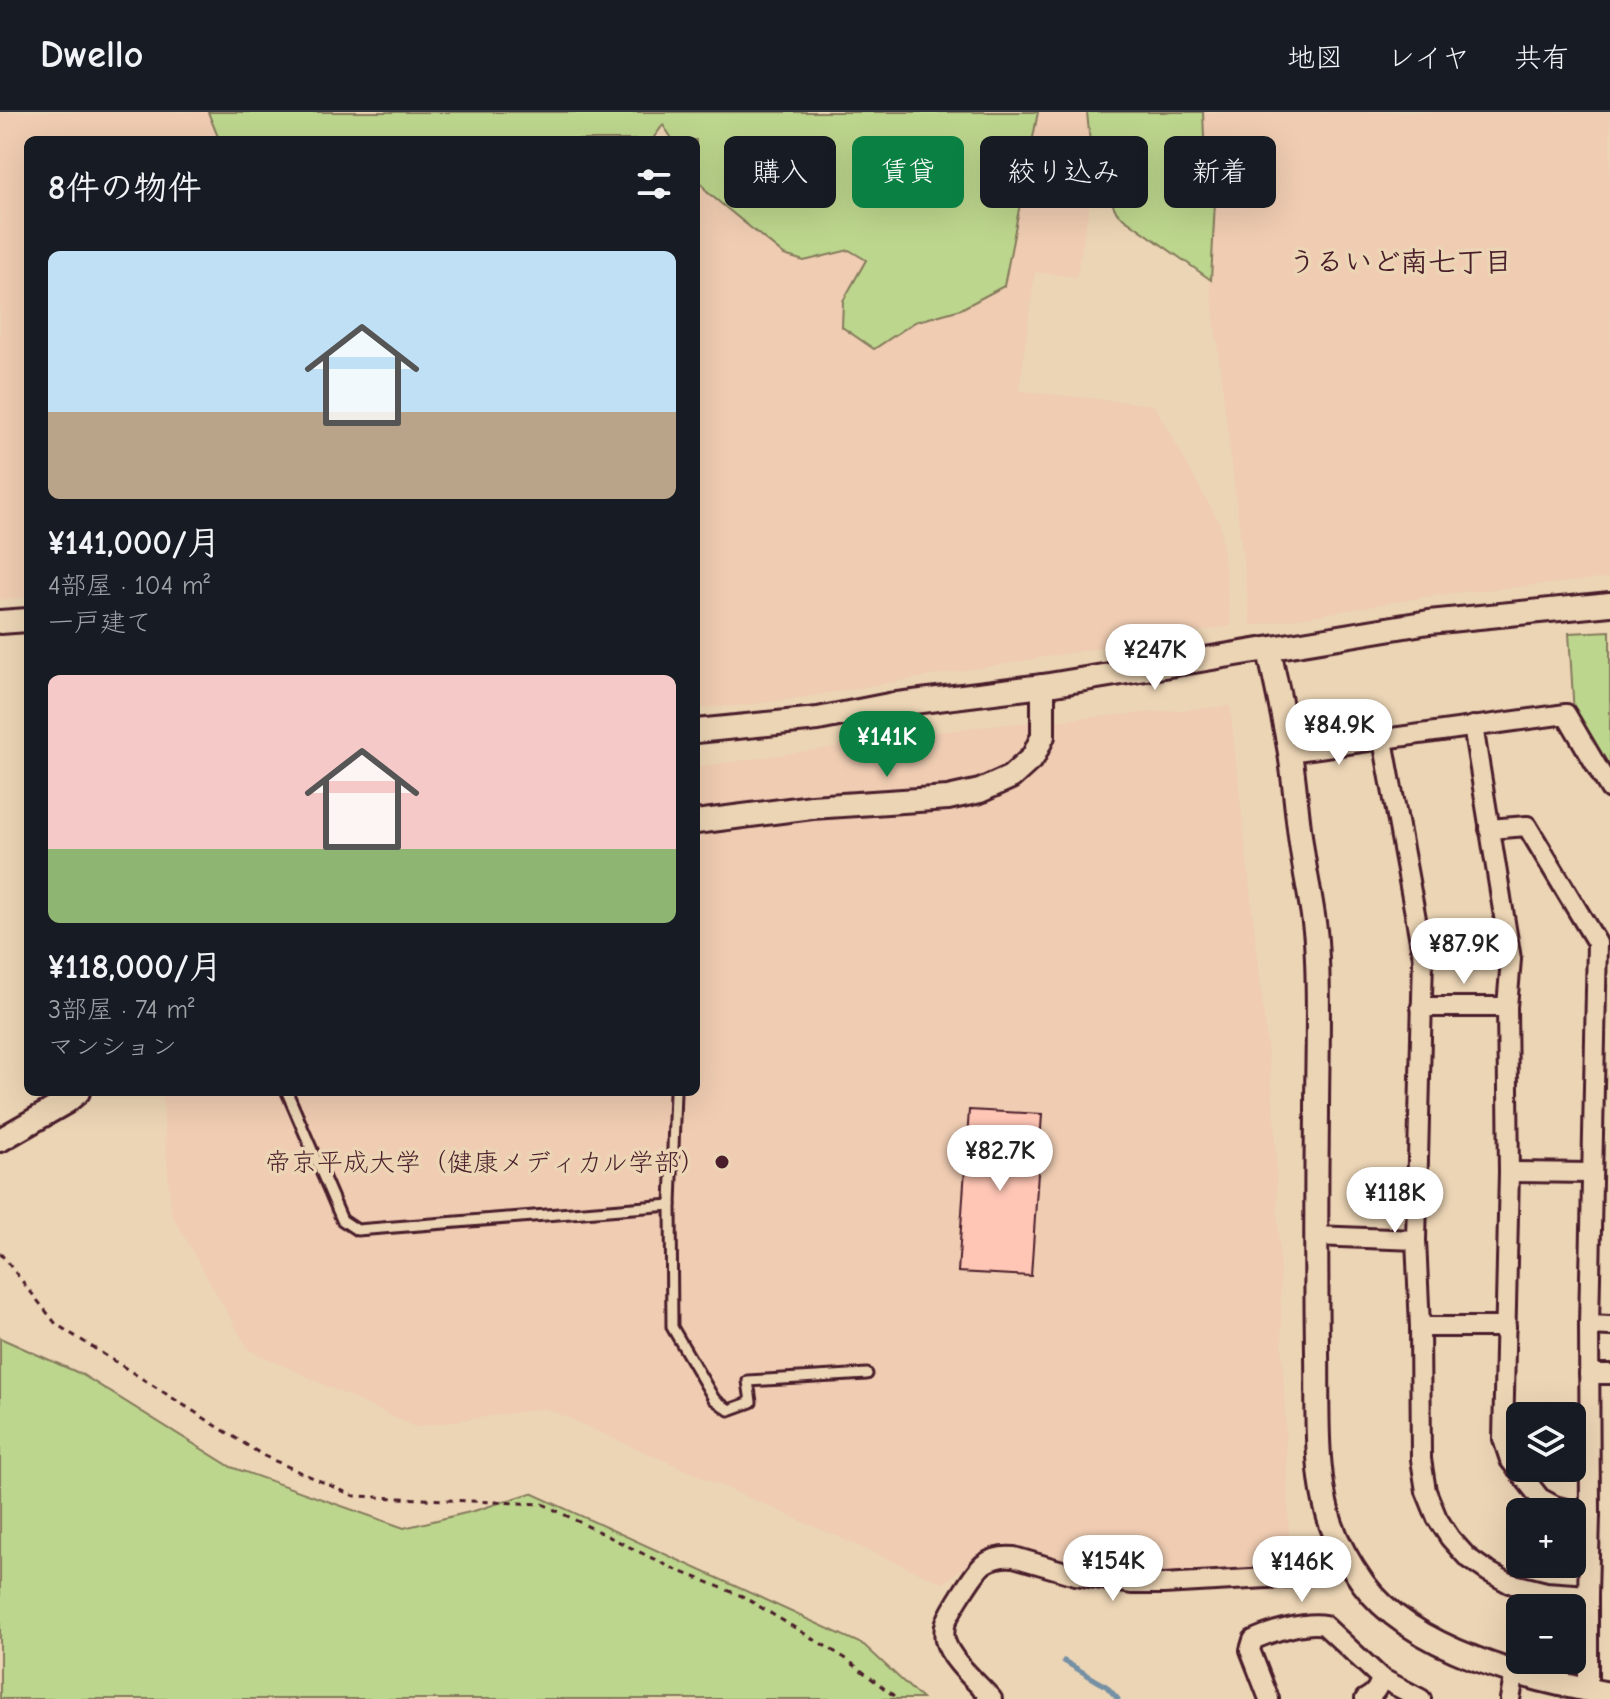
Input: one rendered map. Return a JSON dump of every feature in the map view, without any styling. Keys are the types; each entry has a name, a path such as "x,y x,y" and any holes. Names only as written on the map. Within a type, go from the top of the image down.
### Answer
{"street":[{"path":"700,731 803,721 889,705 1043,686 1429,622 1610,604"},
{"path":"0,622 24,620"},
{"path":"1269,650 1289,752 1316,940 1315,1236 1318,1442 1324,1495 1331,1525 1345,1553 1364,1584 1384,1606 1409,1626 1458,1651 1506,1669"},
{"path":"700,821 812,807 948,798 980,791 1011,777 1033,757 1043,736 1043,686"},
{"path":"1289,752 1566,714 1610,789"},
{"path":"1473,726 1511,959 1507,1007 1509,1172 1503,1439 1510,1460 1540,1498 1555,1506 1590,1515"},
{"path":"1383,740 1423,957 1416,1240 1423,1476 1431,1506 1443,1528 1467,1557 1509,1583 1546,1592 1588,1595"},
{"path":"1489,829 1527,826 1597,943 1604,1009 1592,1173 1589,1325 1588,1595 1599,1692 1523,1674"},
{"path":"1421,1007 1507,1007"},
{"path":"0,1140 73,1096"},
{"path":"1509,1172 1592,1173"},
{"path":"1315,1236 1416,1240"},
{"path":"1589,1325 1610,1326"},
{"path":"1420,1327 1506,1327"},
{"path":"1589,1374 1610,1374"},
{"path":"992,1699 951,1653 944,1636 946,1623 979,1569 994,1558 1014,1557 1104,1580 1163,1584 1303,1576 1345,1553"},
{"path":"1269,1699 1250,1650 1253,1640 1315,1623 1324,1625 1381,1678 1421,1699"},
{"path":"1510,1699 1515,1674"},
{"path":"1365,1699 1372,1696 1381,1678"}],"lane":[{"path":"289,1096 342,1220 357,1230 671,1205"},
{"path":"675,1096 671,1205 672,1327 714,1399 729,1410 751,1402 748,1381 867,1374"}],"path":[{"path":"0,1253 56,1324 264,1456 354,1496 543,1504 672,1568 742,1596 845,1658 898,1699"}],"shaded area":[{"path":"0,112 208,112 218,136 24,136 24,597 0,600"},
{"path":"1038,112 1087,112 1089,136 1033,136"},
{"path":"1203,112 1610,112 1610,578 1443,594 1251,626 1210,281 1215,208 1276,208 1276,136 1204,136"},
{"path":"700,181 707,192 724,204 724,208 729,208 804,261 849,250 866,261 843,301 874,349 915,322 961,309 1004,286 1019,208 1089,208 1076,277 1035,272 1019,391 1154,405 1220,524 1231,626 799,698 700,708"},
{"name":"帝京平成大学（健康メディカル学部）","path":"1230,706 1274,1110 1290,1564 1148,1580 991,1548 943,1583 545,1408 415,1427 248,1349 171,1213 162,1096 700,1096 700,766 975,727"}],"green space":[{"path":"208,112 1038,112 1033,136 980,136 980,208 1019,208 1004,286 961,309 915,322 874,349 842,327 843,301 866,260 849,250 804,261 784,255 727,208 836,208 836,136 724,136 724,206 707,192 700,181 700,136 670,136 663,125 655,136 218,136"},
{"path":"1087,112 1203,112 1204,136 1164,136 1164,208 1215,208 1211,280 1117,213 1114,208 1148,208 1148,136 1089,136"},
{"path":"1610,631 1610,778 1574,715 1569,633"},
{"path":"0,1338 81,1374 231,1467 404,1528 531,1493 864,1645 922,1699 0,1699"}],"building":[{"path":"969,1110 1042,1114 1031,1276 958,1272"}],"waterway":[{"path":"1064,1661 1106,1686 1118,1699"}],"place":[{"name":"帝京平成大学（健康メディカル学部）","path":"722,1162"}],"district":[{"name":"うるいど南七丁目","path":"1400,261"}]}
